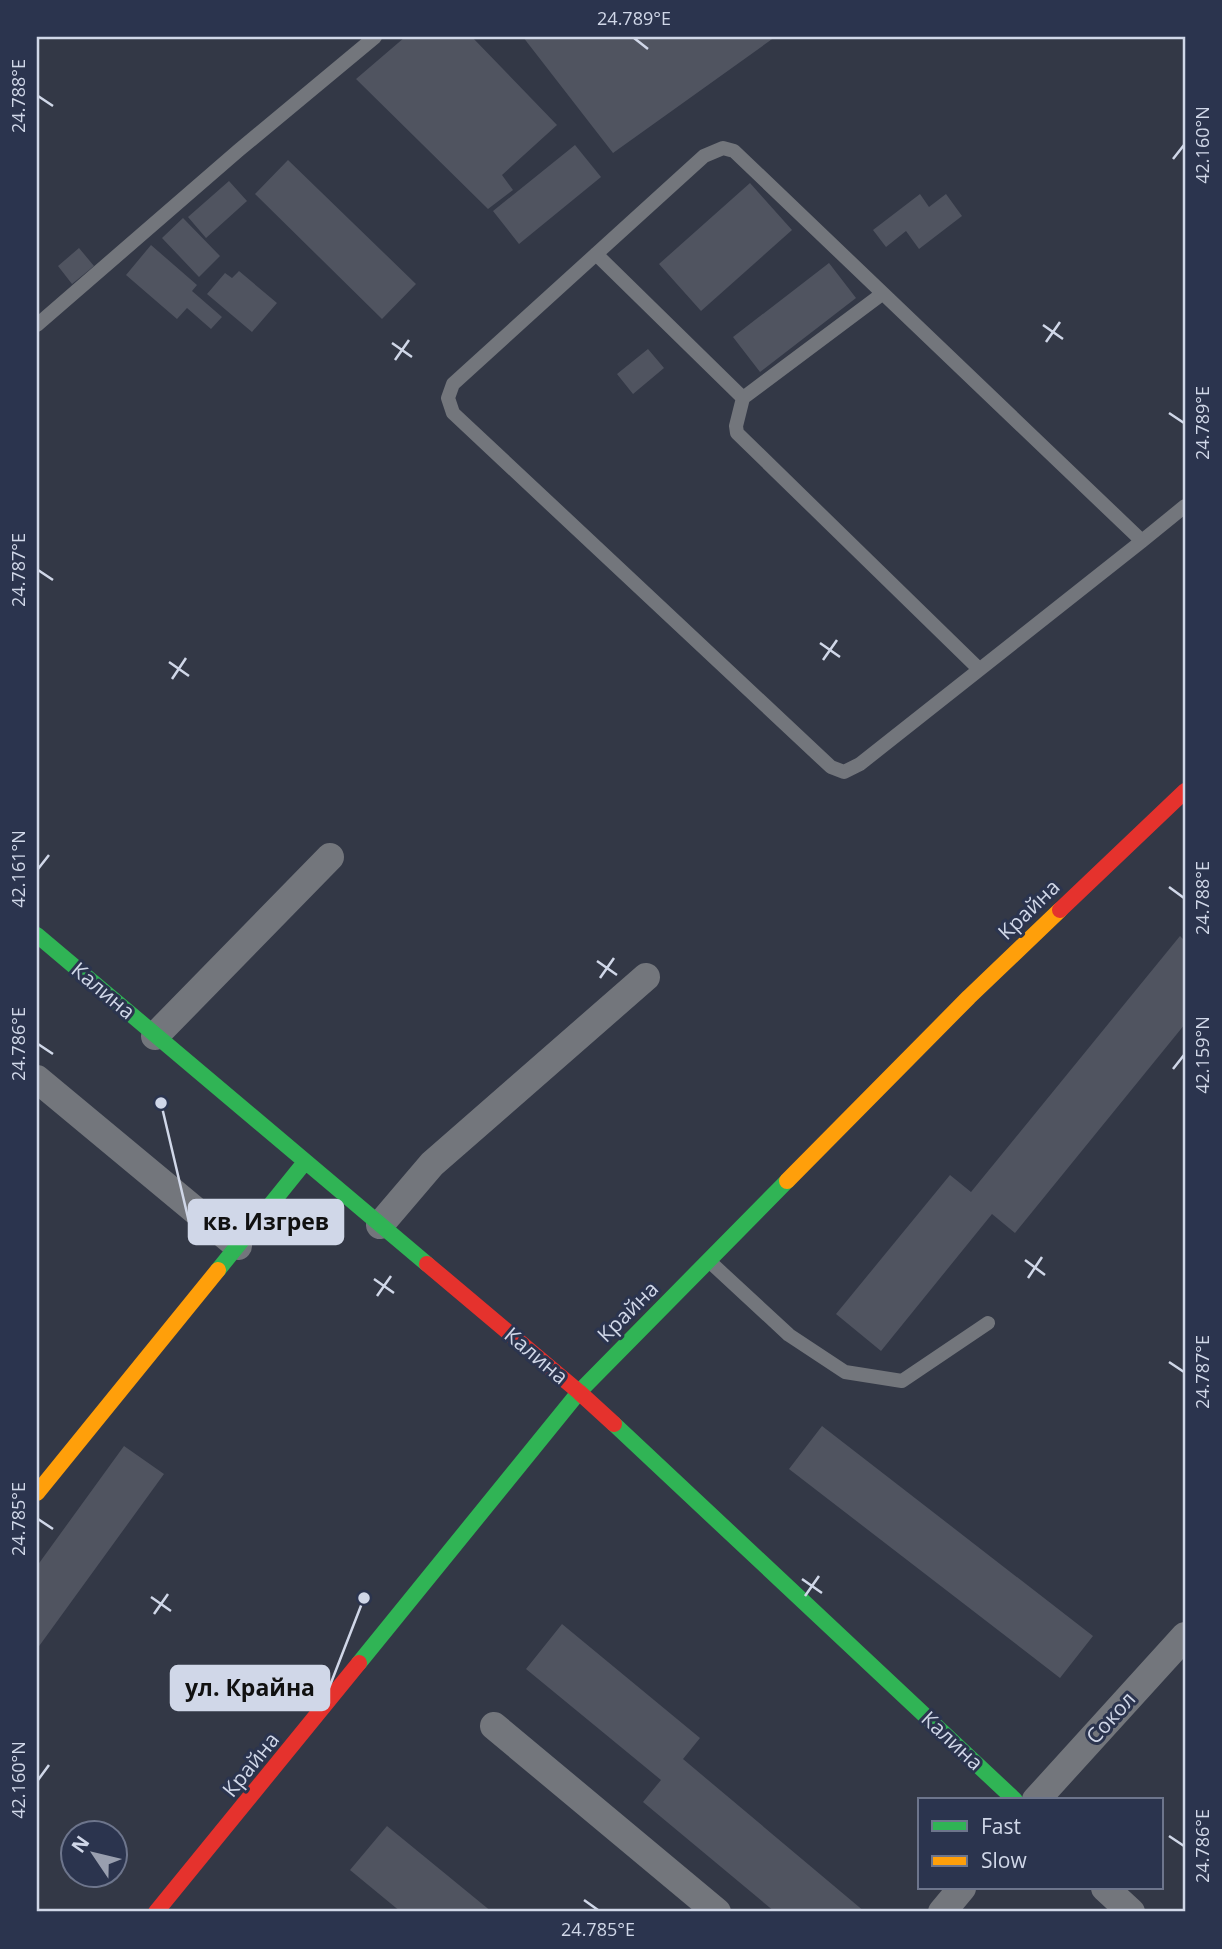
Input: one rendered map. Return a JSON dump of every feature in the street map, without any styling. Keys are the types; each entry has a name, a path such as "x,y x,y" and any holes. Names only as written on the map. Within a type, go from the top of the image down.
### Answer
{"street":[{"name":"Крайна","path":"156,1912 579,1392 969,997 1185,791"},
{"path":"155,1036 330,857"},
{"name":"Калина","path":"37,935 579,1392 1013,1798"},
{"path":"380,1225 432,1164 646,977"},
{"path":"37,1079 238,1245"},
{"path":"37,1493 305,1162"},
{"name":"Сокол","path":"1038,1798 1185,1636"},
{"path":"494,1726 716,1912"},
{"path":"942,1912 960,1890"},
{"path":"1107,1890 1130,1912"}],"lane":[{"path":"37,325 239,150 375,37"},
{"path":"1142,541 734,151 723,148 704,156 596,254 453,384 448,398 453,413 831,767 844,772 860,764 1142,541 1185,506"},
{"path":"596,254 743,398"},
{"path":"882,294 743,398 736,426 737,433 979,670"},
{"path":"709,1260 789,1335 845,1372 902,1381 988,1323"}],"building":[{"path":"405,37 472,37 557,125 502,175 513,190 488,209 356,79"},
{"path":"523,37 775,37 613,153"},
{"path":"575,145 601,177 519,244 493,211"},
{"path":"288,160 416,284 382,319 255,194"},
{"path":"229,181 247,201 206,238 188,217"},
{"path":"750,183 792,230 701,311 659,264"},
{"path":"920,194 929,207 946,194 962,216 919,249 906,231 886,247 873,230"},
{"path":"183,218 220,256 199,277 162,238"},
{"path":"151,245 197,285 192,291 222,317 211,329 187,308 177,319 126,275"},
{"path":"79,248 94,266 72,284 58,266"},
{"path":"829,263 856,298 760,372 733,337"},
{"path":"239,271 277,303 252,332 207,294 225,273 232,278"},
{"path":"648,349 664,368 633,394 617,374"},
{"path":"1180,936 1185,941 1185,1024 1015,1233 992,1214 881,1351 836,1314 950,1175 971,1192"},
{"path":"822,1426 1093,1636 1060,1678 789,1469"},
{"path":"124,1446 164,1474 37,1649 37,1566"},
{"path":"562,1624 700,1738 683,1759 865,1912 775,1912 643,1802 661,1780 526,1669"},
{"path":"387,1826 492,1912 401,1912 350,1870"}],"traffic: fast":[{"path":"37,935 427,1264"},
{"path":"218,1270 305,1162"},
{"path":"359,1663 579,1392 787,1181"},
{"path":"614,1424 1013,1798"}],"traffic: slow":[{"path":"787,1181 969,997 1060,910"},
{"path":"37,1493 218,1270"}],"traffic: jam":[{"path":"1060,910 1185,791"},
{"path":"427,1264 614,1424"},
{"path":"156,1912 359,1663"}],"place":[{"name":"кв. Изгрев","path":"161,1103"},
{"name":"ул. Крайна","path":"364,1598"}]}
